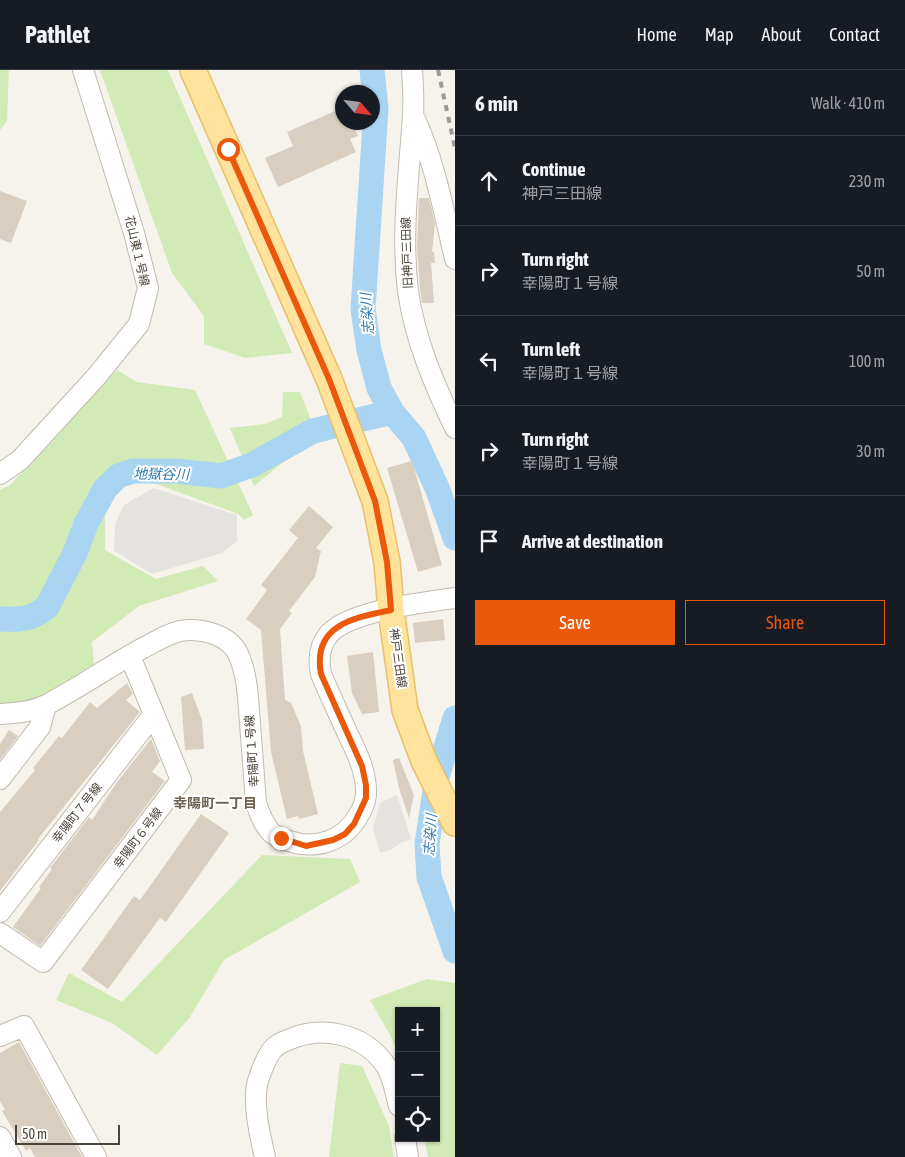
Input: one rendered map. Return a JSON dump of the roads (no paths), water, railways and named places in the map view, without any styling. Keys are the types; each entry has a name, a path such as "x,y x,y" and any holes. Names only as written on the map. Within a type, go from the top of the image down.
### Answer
{"main road":[{"name":"神戸三田線","path":"193,70 335,396 375,501 387,562 391,610 405,710 424,761 455,822"}],"street":[{"name":"花山東１号線","path":"0,474 20,460 96,377 133,331 138,324 148,288 134,232 83,70"},
{"name":"旧神戸三田線","path":"412,70 413,114 405,221 408,291 414,321 428,370 455,428"},
{"path":"413,114 425,143 455,259"},
{"name":"幸陽町１号線","path":"0,714 25,712 46,705 164,637 181,631 206,632 220,636 239,655 244,672 248,698 256,803 262,818 269,831 281,838 306,846 319,844 345,834 354,824 366,798 366,785 362,766 321,674 318,660 322,646 329,634 340,625 361,616 455,598"},
{"name":"幸陽町６号線","path":"0,933 44,962 181,780 130,656"},
{"path":"0,779 40,727 46,705"},
{"name":"幸陽町７号線","path":"0,912 154,714"},
{"path":"0,1036 24,1026 96,1157"},
{"path":"265,1157 256,1102 258,1082 272,1050 279,1044 299,1035 333,1032 351,1037 373,1050 385,1064 396,1097"},
{"path":"0,1138 11,1157"},
{"path":"406,1142 408,1157"}],"waterway":[{"name":"志染川","path":"372,70 376,109 363,309 369,350 379,388 392,412 414,438 438,490 455,538"},
{"name":"地獄谷川","path":"0,619 30,617 47,607 75,553 86,524 105,489 118,476 133,471 176,471 221,476 252,465 313,431 392,412"},
{"name":"志染川","path":"455,718 437,777 427,844 429,877 455,951"}],"railway":[{"path":"438,70 455,148"}],"district":[{"name":"幸陽町一丁目","path":"215,803"}]}
